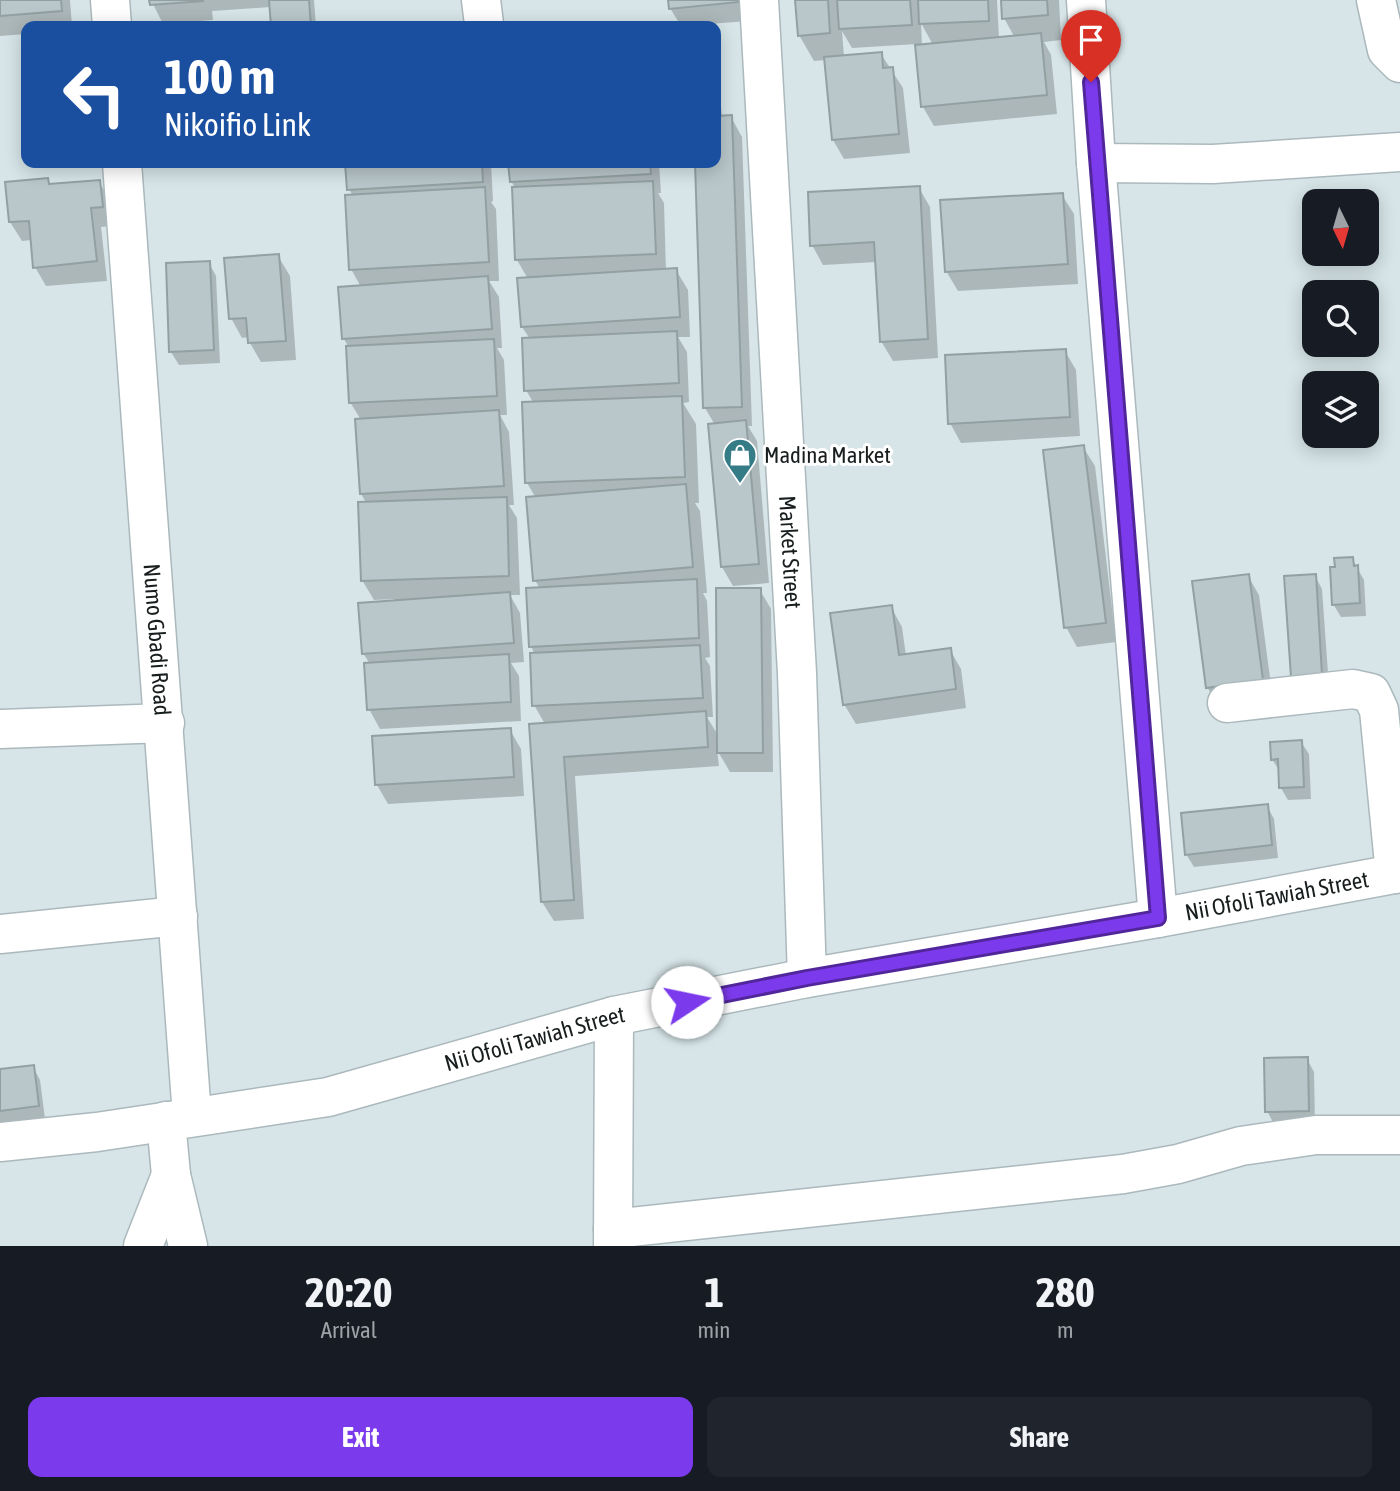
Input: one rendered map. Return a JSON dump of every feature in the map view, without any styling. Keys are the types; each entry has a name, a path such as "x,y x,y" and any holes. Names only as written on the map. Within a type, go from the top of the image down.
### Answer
{"street":[{"path":"110,0 112,21"},
{"name":"Market Street","path":"759,0 797,673 807,978"},
{"path":"1086,0 1096,163 1158,918"},
{"path":"1376,0 1387,50 1400,63"},
{"path":"1096,163 1213,164 1400,152"},
{"name":"Numo Gbadi Road","path":"122,168 178,916 179,1118 171,1175 188,1246"},
{"path":"1227,703 1353,689 1371,693 1379,710 1398,873"},
{"path":"0,729 165,723"},
{"name":"Nii Ofoli Tawiah Street","path":"0,1142 97,1132 328,1097 614,1016 807,978 1158,918 1398,873"},
{"path":"0,934 178,916"},
{"path":"614,1016 613,1238 1123,1174 1178,1164 1241,1146 1316,1135 1400,1135"},
{"path":"143,1246 171,1175"}],"building":[{"path":"0,0 61,0 62,11 0,16"},
{"path":"149,0 203,0 203,1 150,5"},
{"path":"269,0 309,0 311,21 271,21"},
{"path":"668,0 738,0 739,2 669,9"},
{"path":"795,0 828,0 830,33 798,36"},
{"path":"837,0 910,0 912,25 839,29"},
{"path":"918,0 988,0 989,21 919,24"},
{"path":"1001,0 1047,0 1048,15 1002,19"},
{"path":"1041,33 1047,95 921,107 915,45"},
{"path":"882,52 883,68 893,67 899,134 832,140 824,57"},
{"path":"732,115 742,407 703,408 695,168 721,168 721,116"},
{"path":"345,168 482,168 483,182 347,190"},
{"path":"509,168 650,168 651,174 510,182"},
{"path":"48,178 49,184 100,180 103,207 91,208 97,261 33,268 29,221 9,222 5,182"},
{"path":"653,181 656,254 515,260 512,187"},
{"path":"920,186 928,339 880,342 874,242 810,246 808,192"},
{"path":"485,187 489,262 349,270 345,195"},
{"path":"1063,193 1068,264 945,272 940,200"},
{"path":"279,254 286,341 248,343 246,318 229,319 224,258"},
{"path":"210,261 214,350 169,352 166,263"},
{"path":"677,268 680,317 521,327 517,278"},
{"path":"488,276 492,329 342,339 338,287"},
{"path":"677,331 679,383 524,391 522,338"},
{"path":"494,339 497,396 349,403 346,346"},
{"path":"1066,349 1070,417 948,424 945,355"},
{"path":"682,396 685,477 525,483 522,402"},
{"path":"499,410 504,486 360,494 355,419"},
{"path":"746,420 759,564 721,567 708,424"},
{"path":"1084,445 1106,623 1064,628 1043,450"},
{"path":"686,484 693,567 533,581 526,497"},
{"path":"507,497 509,576 361,581 358,502"},
{"path":"1353,557 1354,566 1358,565 1360,603 1332,605 1330,567 1335,567 1334,558"},
{"path":"1249,574 1263,680 1206,688 1192,581"},
{"path":"1316,574 1322,675 1291,677 1284,576"},
{"path":"697,579 699,638 529,647 526,588"},
{"path":"716,588 761,588 763,753 717,753"},
{"path":"510,592 514,643 362,654 358,603"},
{"path":"892,605 899,655 951,648 956,689 843,705 830,613"},
{"path":"700,645 703,698 532,706 530,653"},
{"path":"509,654 511,702 367,710 364,663"},
{"path":"706,711 708,747 564,757 574,900 541,902 529,724"},
{"path":"511,728 514,777 375,785 372,736"},
{"path":"1302,740 1304,787 1279,788 1278,759 1271,760 1270,742"},
{"path":"1268,804 1272,845 1185,855 1181,813"},
{"path":"1308,1057 1309,1111 1265,1112 1264,1058"},
{"path":"34,1065 39,1106 0,1111 0,1069"}],"place":[{"name":"Madina Market","path":"740,485"}],"route":[{"path":"687,1002 807,978 1158,918 1091,82"}]}
